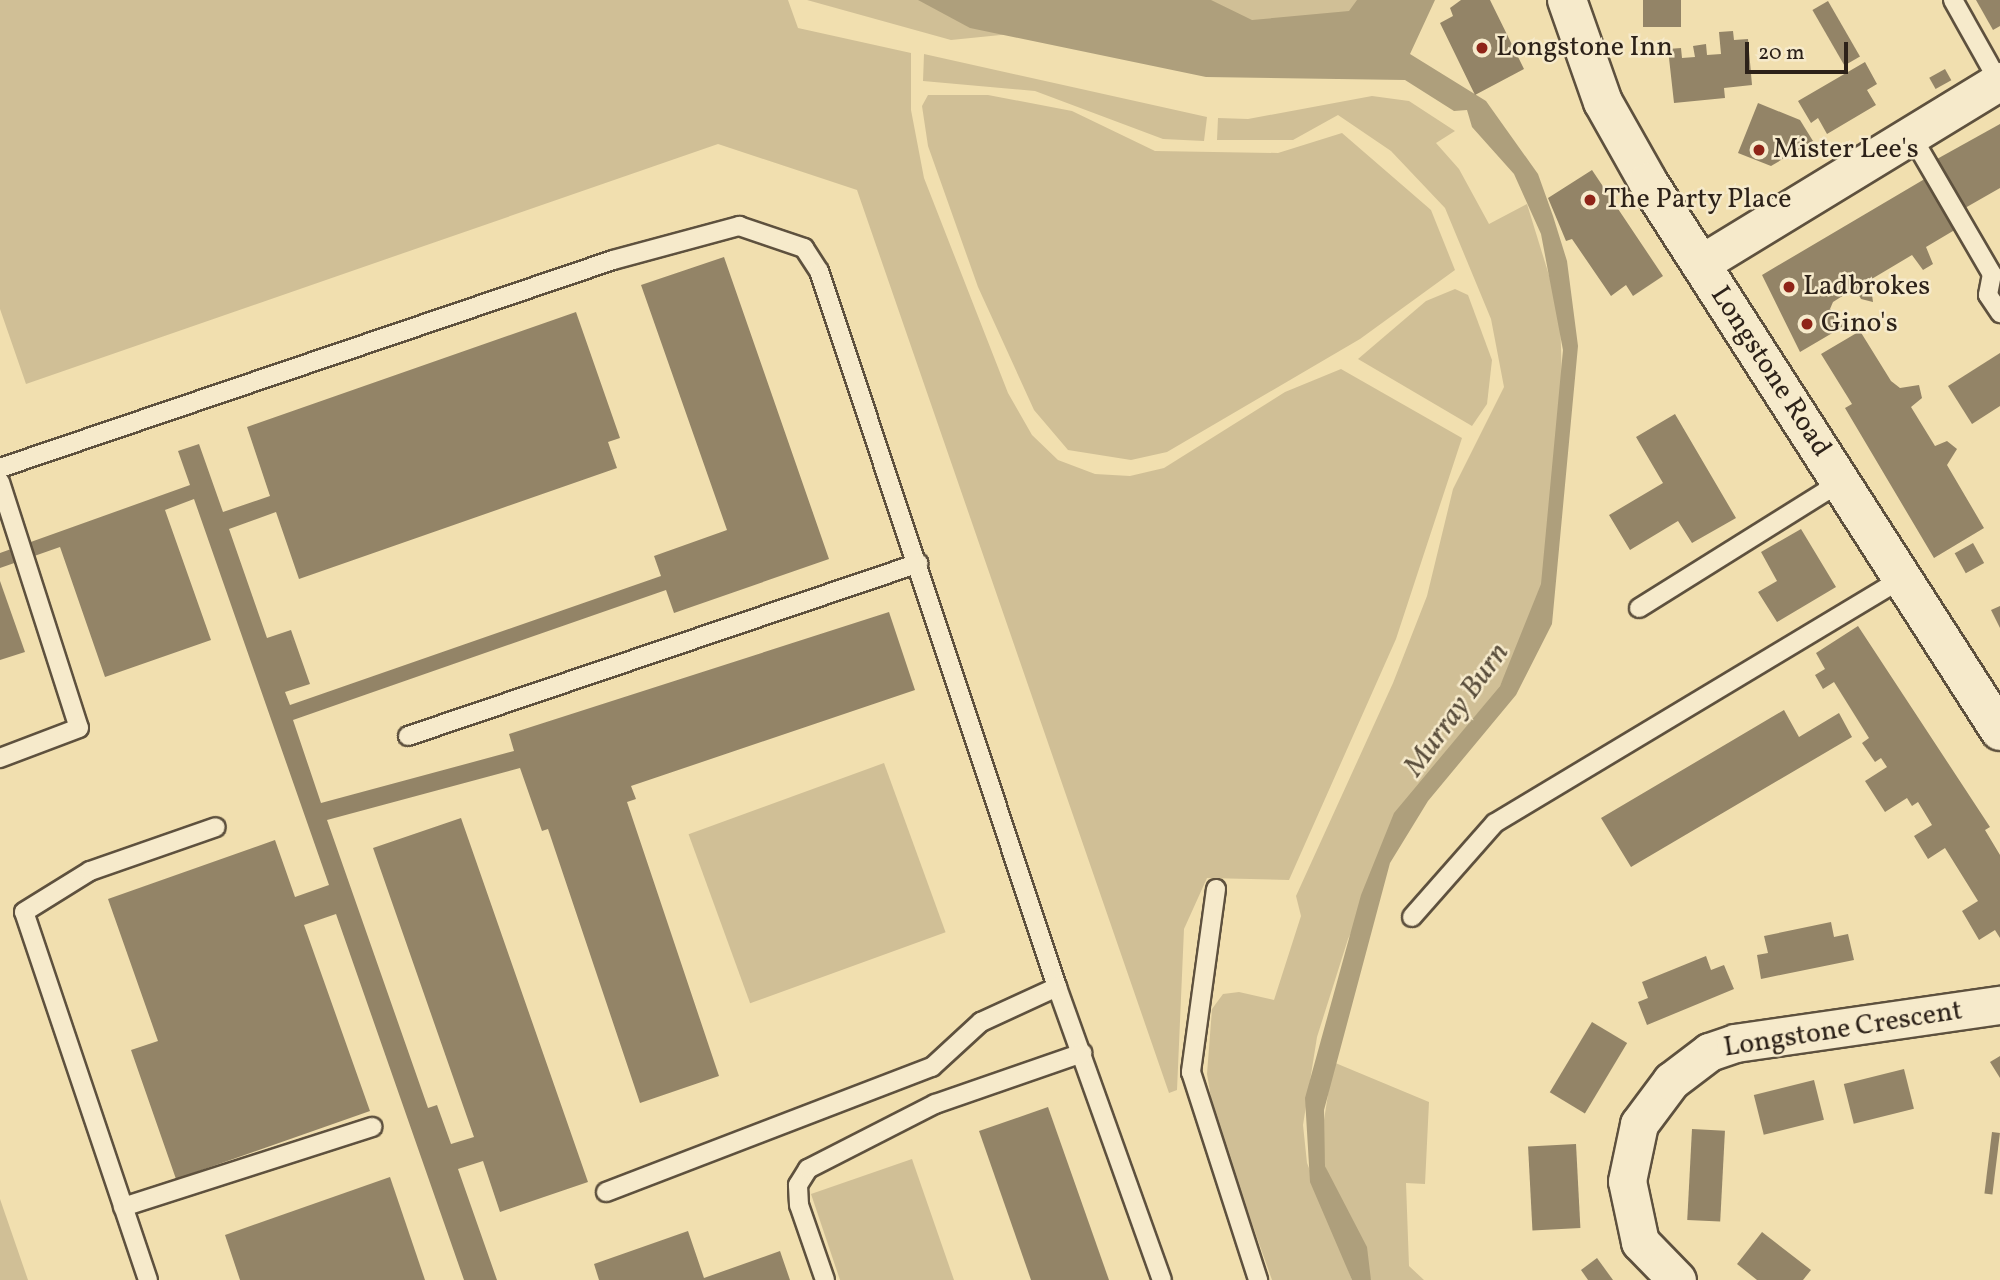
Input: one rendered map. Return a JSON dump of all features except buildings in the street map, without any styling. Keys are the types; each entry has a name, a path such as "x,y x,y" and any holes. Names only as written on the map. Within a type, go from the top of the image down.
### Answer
{"street":[{"name":"Longstone Road","path":"1567,0 1603,102 1700,264 1998,723"},
{"path":"1700,264 2000,82"},
{"name":"Longstone Crescent","path":"1677,1280 1640,1242 1627,1181 1639,1124 1671,1081 1709,1052 1734,1043 2000,1005"}],"lane":[{"path":"1953,0 2000,82"},
{"path":"1911,135 1992,274 1988,295 2000,313"},
{"path":"0,468 613,260 739,226 804,248 819,271 919,563 1057,987 1162,1280"},
{"path":"0,482 79,728 0,758"},
{"path":"1639,608 1841,482"},
{"path":"408,736 919,563"},
{"path":"1412,917 1494,823 1902,578"},
{"path":"148,1280 24,912 90,871 216,827"},
{"path":"1216,889 1191,1072 1258,1280"},
{"path":"606,1192 932,1067 981,1023 1057,987"},
{"path":"825,1280 799,1205 798,1185 808,1169 935,1104 1082,1053"},
{"path":"123,1207 372,1128"}],"shaded area":[{"path":"0,0 788,0 798,28 911,53 911,110 924,178 1008,393 1032,435 1058,460 1095,474 1130,476 1164,468 1285,392 1341,369 1462,438 1396,639 1289,880 1207,878 1184,929 1177,1090 1169,1093 857,190 718,144 26,384 0,309"},
{"path":"807,0 1402,0 1372,33 1068,28 951,40"},
{"path":"918,0 1211,0 1252,20 1349,11 1357,0 1435,0 1410,54 1486,101 1538,174 1553,216 1567,261 1578,346 1552,624 1516,695 1428,801 1390,863 1324,1110 1325,1166 1367,1247 1371,1280 1352,1280 1310,1182 1305,1098 1361,895 1394,813 1500,686 1541,584 1563,350 1541,234 1514,174 1472,127 1467,110 1454,111 1405,80 1206,77 970,28"},
{"path":"924,54 1207,117 1204,141 1163,139 1035,91 923,81"},
{"path":"928,95 988,95 1072,111 1155,151 1278,153 1342,133 1431,210 1455,270 1360,339 1167,452 1131,460 1068,450 1034,410 978,287 928,146 922,106"},
{"path":"1372,96 1409,101 1455,131 1436,143 1459,169 1489,224 1527,204 1560,311 1562,385 1542,584 1530,624 1500,686 1427,775 1348,939 1317,1037 1303,1125 1307,1163 1352,1280 1272,1280 1214,1116 1207,1074 1212,1009 1223,994 1239,992 1274,1000 1301,916 1296,896 1393,683 1427,596 1453,489 1504,387 1491,319 1445,208 1391,151 1338,115 1293,140 1217,140 1218,118 1248,119"},
{"path":"1455,289 1468,295 1492,360 1487,404 1472,426 1358,359 1426,301"},
{"path":"884,763 946,932 750,1003 689,834"},
{"path":"1333,1062 1429,1102 1425,1184 1406,1183 1409,1266 1424,1280 1371,1280 1325,1166 1322,1133"},
{"path":"912,1159 954,1280 840,1280 811,1194"},
{"path":"0,1199 28,1280 0,1280"}],"place":[{"name":"Longstone Inn","path":"1482,48"},
{"name":"Mister Lee's","path":"1759,150"},
{"name":"The Party Place","path":"1590,200"},
{"name":"Ladbrokes","path":"1789,287"},
{"name":"Gino's","path":"1807,324"}],"water label":[{"name":"Murray Burn","path":"1457,710"}]}
